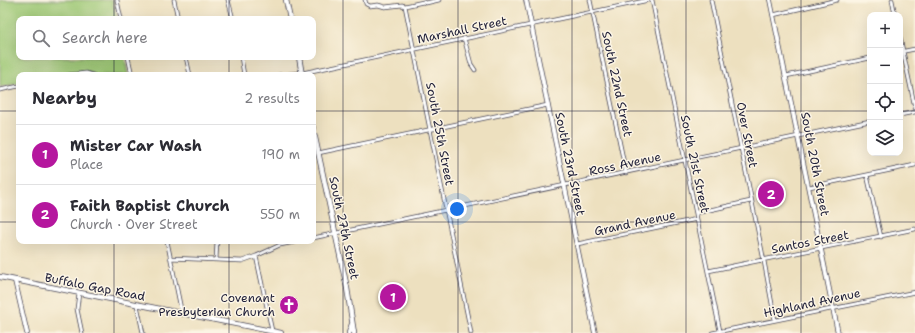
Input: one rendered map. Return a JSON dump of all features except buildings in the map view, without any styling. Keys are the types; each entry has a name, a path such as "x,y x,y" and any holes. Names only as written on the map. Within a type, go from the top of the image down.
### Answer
{"main road":[{"path":"286,0 289,16"},
{"path":"299,60 302,72"},
{"name":"South 27th Street","path":"316,143 354,333"},
{"name":"Buffalo Gap Road","path":"0,277 280,333"},
{"path":"349,333 353,322"}],"street":[{"path":"117,0 120,16"},
{"path":"174,0 177,16"},
{"path":"228,0 231,16"},
{"path":"365,0 366,4 370,6 378,4 385,7 405,6 439,0"},
{"name":"South 23rd Street","path":"526,0 595,333"},
{"name":"South 22nd Street","path":"590,0 626,173"},
{"name":"Marshall Street","path":"311,72 464,38 651,0"},
{"name":"South 21st Street","path":"651,0 720,331"},
{"name":"Over Street","path":"711,0 764,261 774,320"},
{"name":"South 20th Street","path":"770,0 799,136 838,333"},
{"path":"773,14 837,0"},
{"path":"892,0 894,12"},
{"name":"South 25th Street","path":"405,6 471,333"},
{"path":"464,38 470,64 475,70"},
{"path":"903,52 915,49"},
{"path":"903,56 915,108"},
{"path":"786,76 867,59"},
{"path":"129,60 131,72"},
{"path":"187,60 189,72"},
{"path":"242,60 244,72"},
{"path":"0,90 16,87"},
{"path":"318,153 548,105"},
{"path":"903,114 915,112"},
{"name":"Ross Avenue","path":"316,237 867,122"},
{"path":"809,187 915,165"},
{"path":"867,175 881,237"},
{"path":"696,213 751,201"},
{"name":"Grand Avenue","path":"577,244 697,219"},
{"name":"Santos Street","path":"708,272 915,229"},
{"path":"168,244 182,314"},
{"path":"216,260 218,244"},
{"path":"170,258 242,261 256,256 277,244"},
{"path":"256,256 272,331"},
{"path":"16,281 27,333"},
{"name":"Highland Avenue","path":"712,333 915,292"},
{"path":"79,293 77,308 82,333"},
{"path":"137,305 143,333"},
{"path":"255,327 255,333"}],"green space":[{"path":"0,0 112,0 116,16 16,16 16,60 126,60 128,72 16,72 16,84 0,87"}],"place":[{"name":"Faith Baptist Church","path":"771,194"},
{"name":"Mister Car Wash","path":"393,297"},
{"name":"Covenant Presbyterian Church","path":"289,305"}]}
